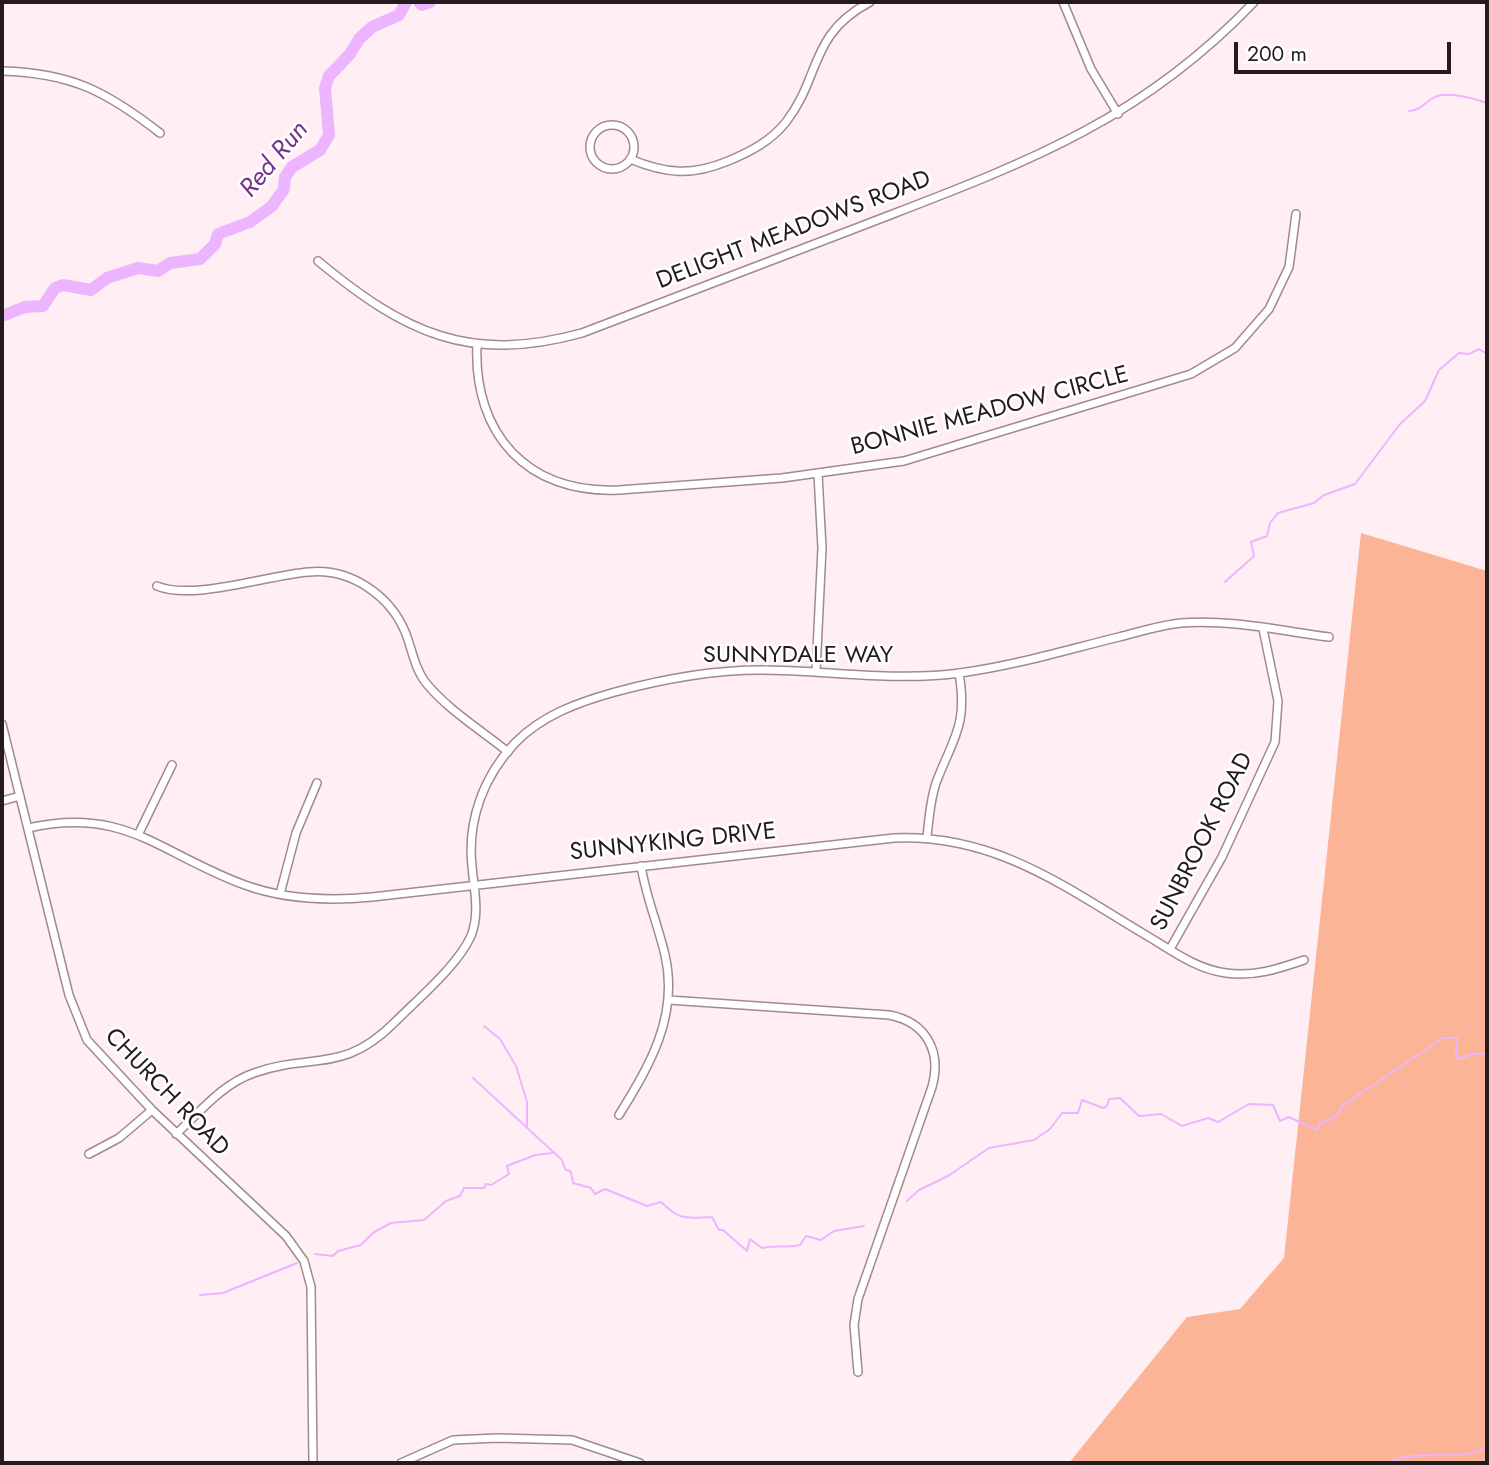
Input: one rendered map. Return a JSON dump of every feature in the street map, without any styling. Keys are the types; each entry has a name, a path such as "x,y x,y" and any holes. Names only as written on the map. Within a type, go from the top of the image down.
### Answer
{"street":[{"path":"630,159 663,172 696,172 739,156 769,140 793,111 828,36 848,15 870,2"},
{"path":"1063,2 1091,69 1118,114"},
{"name":"DELIGHT MEADOWS ROAD","path":"318,261 378,308 403,323 432,334 477,344 524,344 586,332 1032,159 1118,114 1195,59 1254,2"},
{"path":"2,71 40,73 82,83 111,96 160,133"},
{"path":"611,125 626,130 634,143 630,159 619,168 600,165 590,150 593,135 611,125"},
{"name":"BONNIE MEADOW CIRCLE","path":"477,344 477,377 492,426 519,460 555,481 583,489 610,490 818,474 904,461 1202,370 1245,339 1269,309 1289,267 1296,214"},
{"path":"816,671 822,548 818,474"},
{"path":"157,586 183,592 316,571 359,582 379,595 396,615 419,673 430,688 508,752"},
{"name":"SUNNYDALE WAY","path":"176,1134 222,1091 244,1077 267,1069 341,1057 379,1037 464,948 476,916 471,842 477,810 489,779 508,752 528,731 554,715 584,702 636,686 710,672 816,671 932,676 960,673 1182,623 1329,637"},
{"name":"SUNBROOK ROAD","path":"1170,949 1223,857 1275,742 1278,701 1263,629"},
{"path":"927,837 936,784 953,750 961,721 963,693 960,673"},
{"name":"CHURCH ROAD","path":"2,724 78,1023 93,1049 176,1134 280,1230 304,1261 313,1304 313,1463"},
{"path":"138,835 172,765"},
{"path":"280,894 293,842 317,783"},
{"path":"2,801 20,796"},
{"name":"SUNNYKING DRIVE","path":"28,828 62,821 111,825 233,880 280,894 349,899 894,838 927,837 973,845 1018,860 1199,966 1229,974 1266,972 1304,960"},
{"path":"619,1115 652,1061 663,1033 669,1000 665,955 641,866"},
{"path":"669,1000 889,1015 916,1024 931,1045 936,1060 932,1087 858,1299 854,1325 858,1372"},
{"path":"89,1154 119,1138 152,1110"},
{"path":"401,1463 453,1440 474,1438 572,1440 640,1463"}],"shaded area":[{"path":"1361,533 1487,571 1487,1463 1069,1463 1187,1317 1240,1309 1284,1258"}],"waterway":[{"name":"Red Run","path":"2,316 25,307 43,306 55,288 63,285 91,290 107,278 138,268 158,271 170,263 200,259 215,244 218,234 250,222 272,206 284,189 285,177 292,167 320,150 329,135 325,88 329,76 350,54 359,39 372,27 399,15 406,2"},
{"name":"Red Run","path":"419,2 422,5 430,2"},
{"path":"1409,111 1419,108 1433,98 1446,95 1487,103"},
{"path":"1225,582 1254,556 1251,542 1267,536 1270,523 1278,513 1314,503 1324,495 1355,484 1400,424 1425,401 1439,370 1459,353 1469,354 1479,349 1487,354"},
{"path":"484,1026 500,1039 516,1066 527,1102 527,1127"},
{"path":"907,1201 919,1190 948,1176 989,1148 1034,1140 1050,1129 1062,1113 1078,1113 1082,1100 1103,1108 1107,1106 1109,1099 1120,1098 1139,1116 1161,1114 1182,1126 1208,1118 1218,1122 1249,1104 1273,1105 1280,1121 1289,1117 1317,1130 1320,1123 1336,1117 1342,1106 1443,1038 1457,1038 1458,1059 1473,1054 1487,1054"},
{"path":"473,1078 562,1160 565,1169 571,1172 573,1183 591,1188 595,1194 605,1189 647,1206 661,1202 684,1217 712,1217 719,1230 723,1230 747,1251 750,1239 762,1248 795,1246 800,1245 806,1236 821,1240 834,1231 864,1226"},
{"path":"315,1254 333,1256 338,1251 361,1245 374,1232 391,1223 424,1220 446,1201 460,1196 464,1188 484,1188 486,1184 491,1185 509,1174 507,1166 535,1155 552,1153"},
{"path":"200,1295 223,1293 297,1263"},
{"path":"1388,1463 1414,1456 1465,1454 1487,1446"}]}
